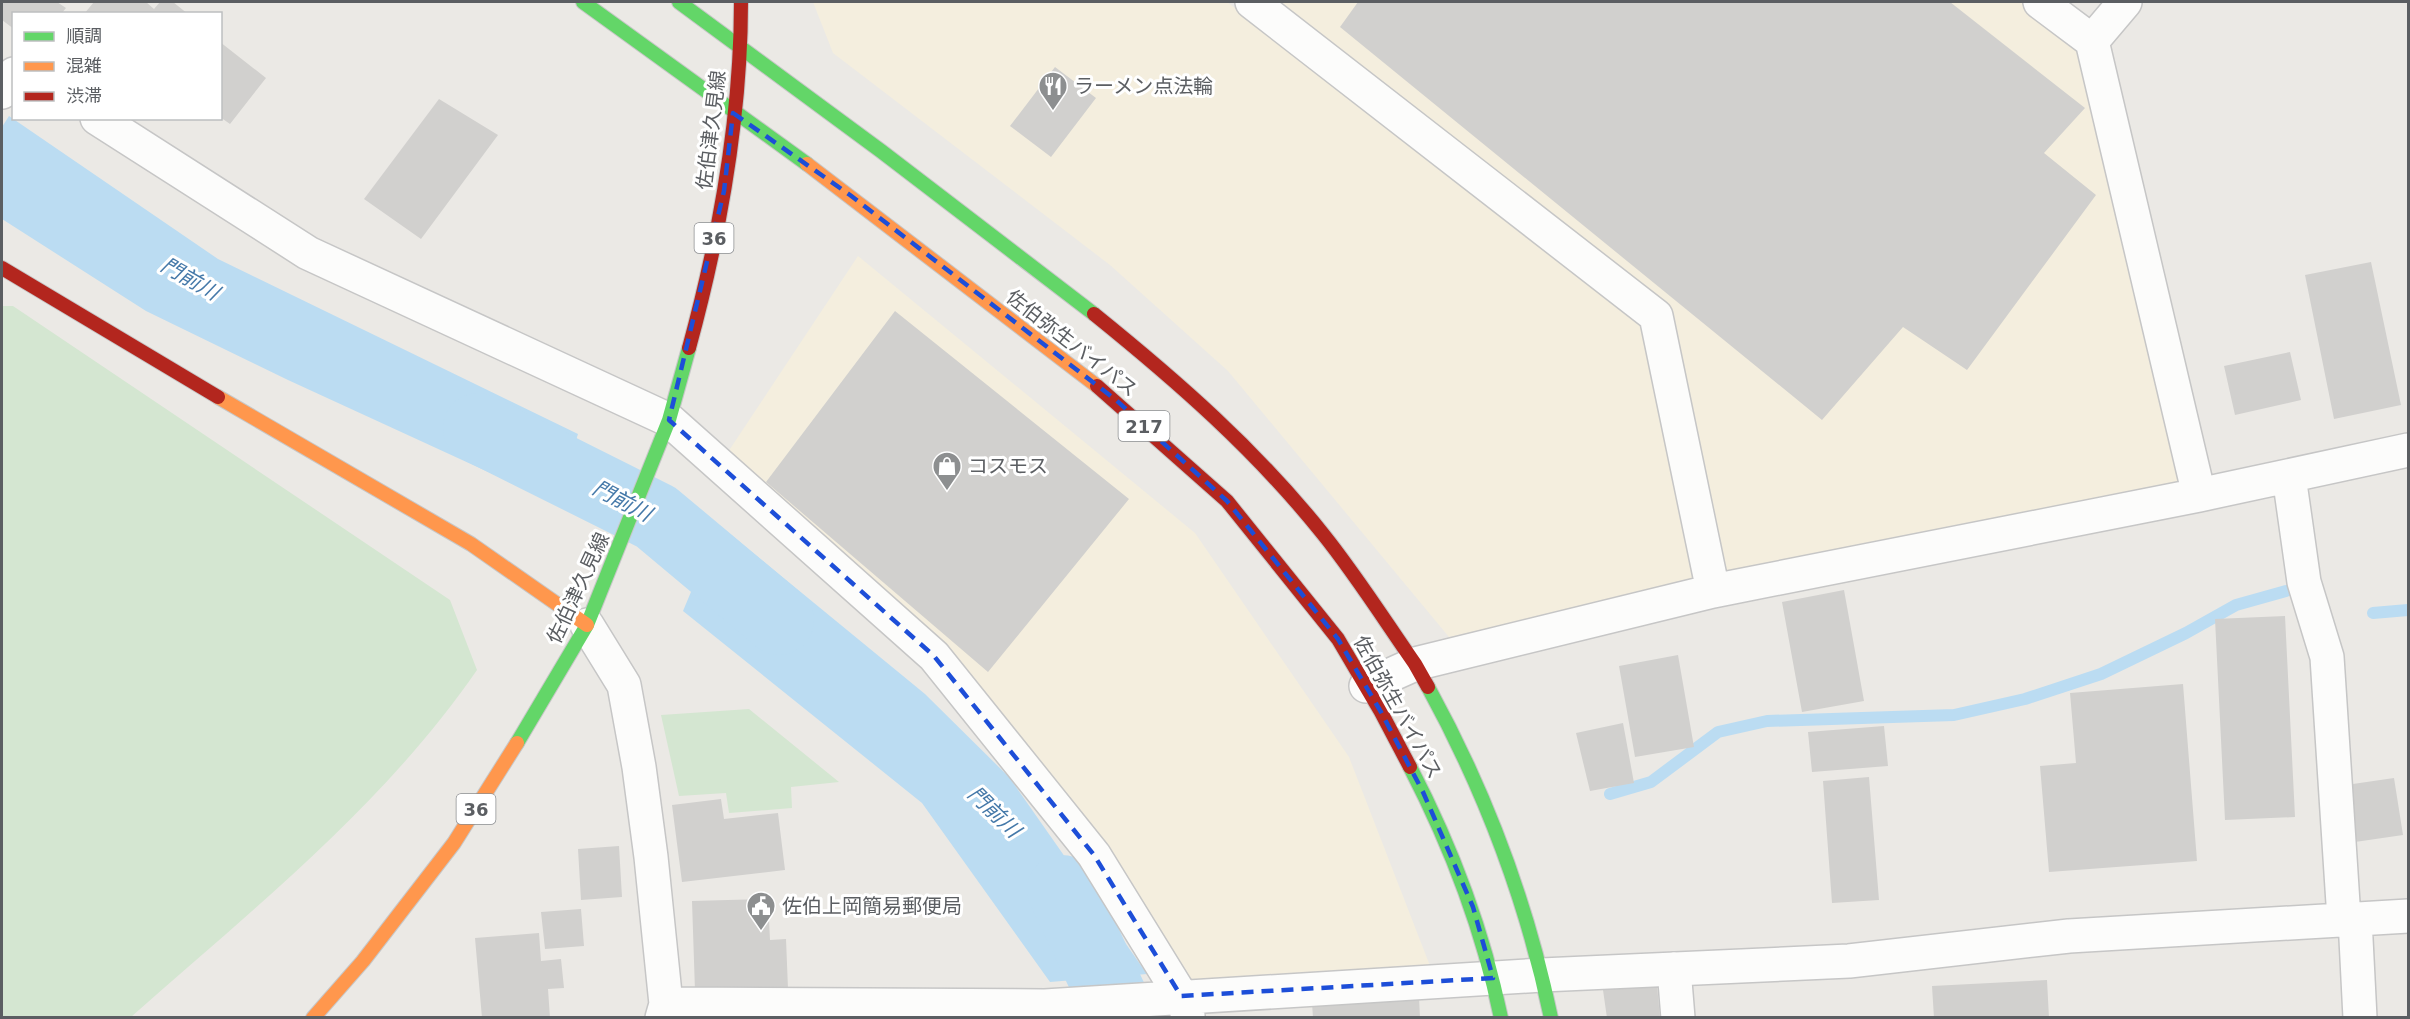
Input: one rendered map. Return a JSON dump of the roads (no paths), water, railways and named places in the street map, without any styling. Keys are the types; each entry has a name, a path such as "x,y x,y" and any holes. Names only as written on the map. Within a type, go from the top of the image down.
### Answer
{"main road":[{"name":"佐伯弥生バイパス","path":"583,2 733,113 850,195 1116,400 1227,501 1338,639 1423,792 1476,917 1494,978 1501,1017"},
{"name":"佐伯弥生バイパス","path":"679,2 1086,308 1160,367 1216,417 1267,469 1324,535 1415,664 1458,742 1519,892 1551,1017"},
{"name":"佐伯津久見線","path":"313,1017 363,961 454,843 535,715 586,625 607,578 669,420 696,322 724,191 741,47 741,2"},
{"path":"2,268 306,450 471,544 586,625"}],"street":[{"path":"1252,2 1656,315 1713,591"},
{"path":"2040,2 2092,41 2199,495"},
{"path":"2092,41 2125,2"},
{"path":"2,92 12,77"},
{"path":"100,120 308,253 669,420 934,656 1094,855 1176,1004"},
{"path":"1366,686 1415,664 1713,591 2199,495 2409,450"},
{"path":"2289,476 2304,582 2327,657 2349,919 2360,1017"},
{"path":"586,625 624,685 639,766 651,857 664,1011 1176,1004 1494,978 1850,961 2069,936 2409,916"},
{"path":"1674,969 1678,1017"}],"water":[{"path":"9,116 218,259 578,434 560,489 538,495 288,380 146,311 2,219 2,127"},
{"path":"719,525 925,694 1009,777 1147,974 1050,982 922,803 683,611"}],"waterway":[{"name":"門前川","path":"478,428 656,517 779,620"},
{"path":"1610,794 1651,782 1718,732 1767,721 1954,715 2025,699 2101,674 2186,633 2236,605 2286,591"},
{"path":"2373,613 2408,610"},
{"name":"門前川","path":"1062,890 1122,1018"}],"place":[{"name":"ラーメン点法輪","path":"1053,112"},
{"name":"コスモス","path":"947,492"},
{"name":"佐伯上岡簡易郵便局","path":"761,932"}]}
